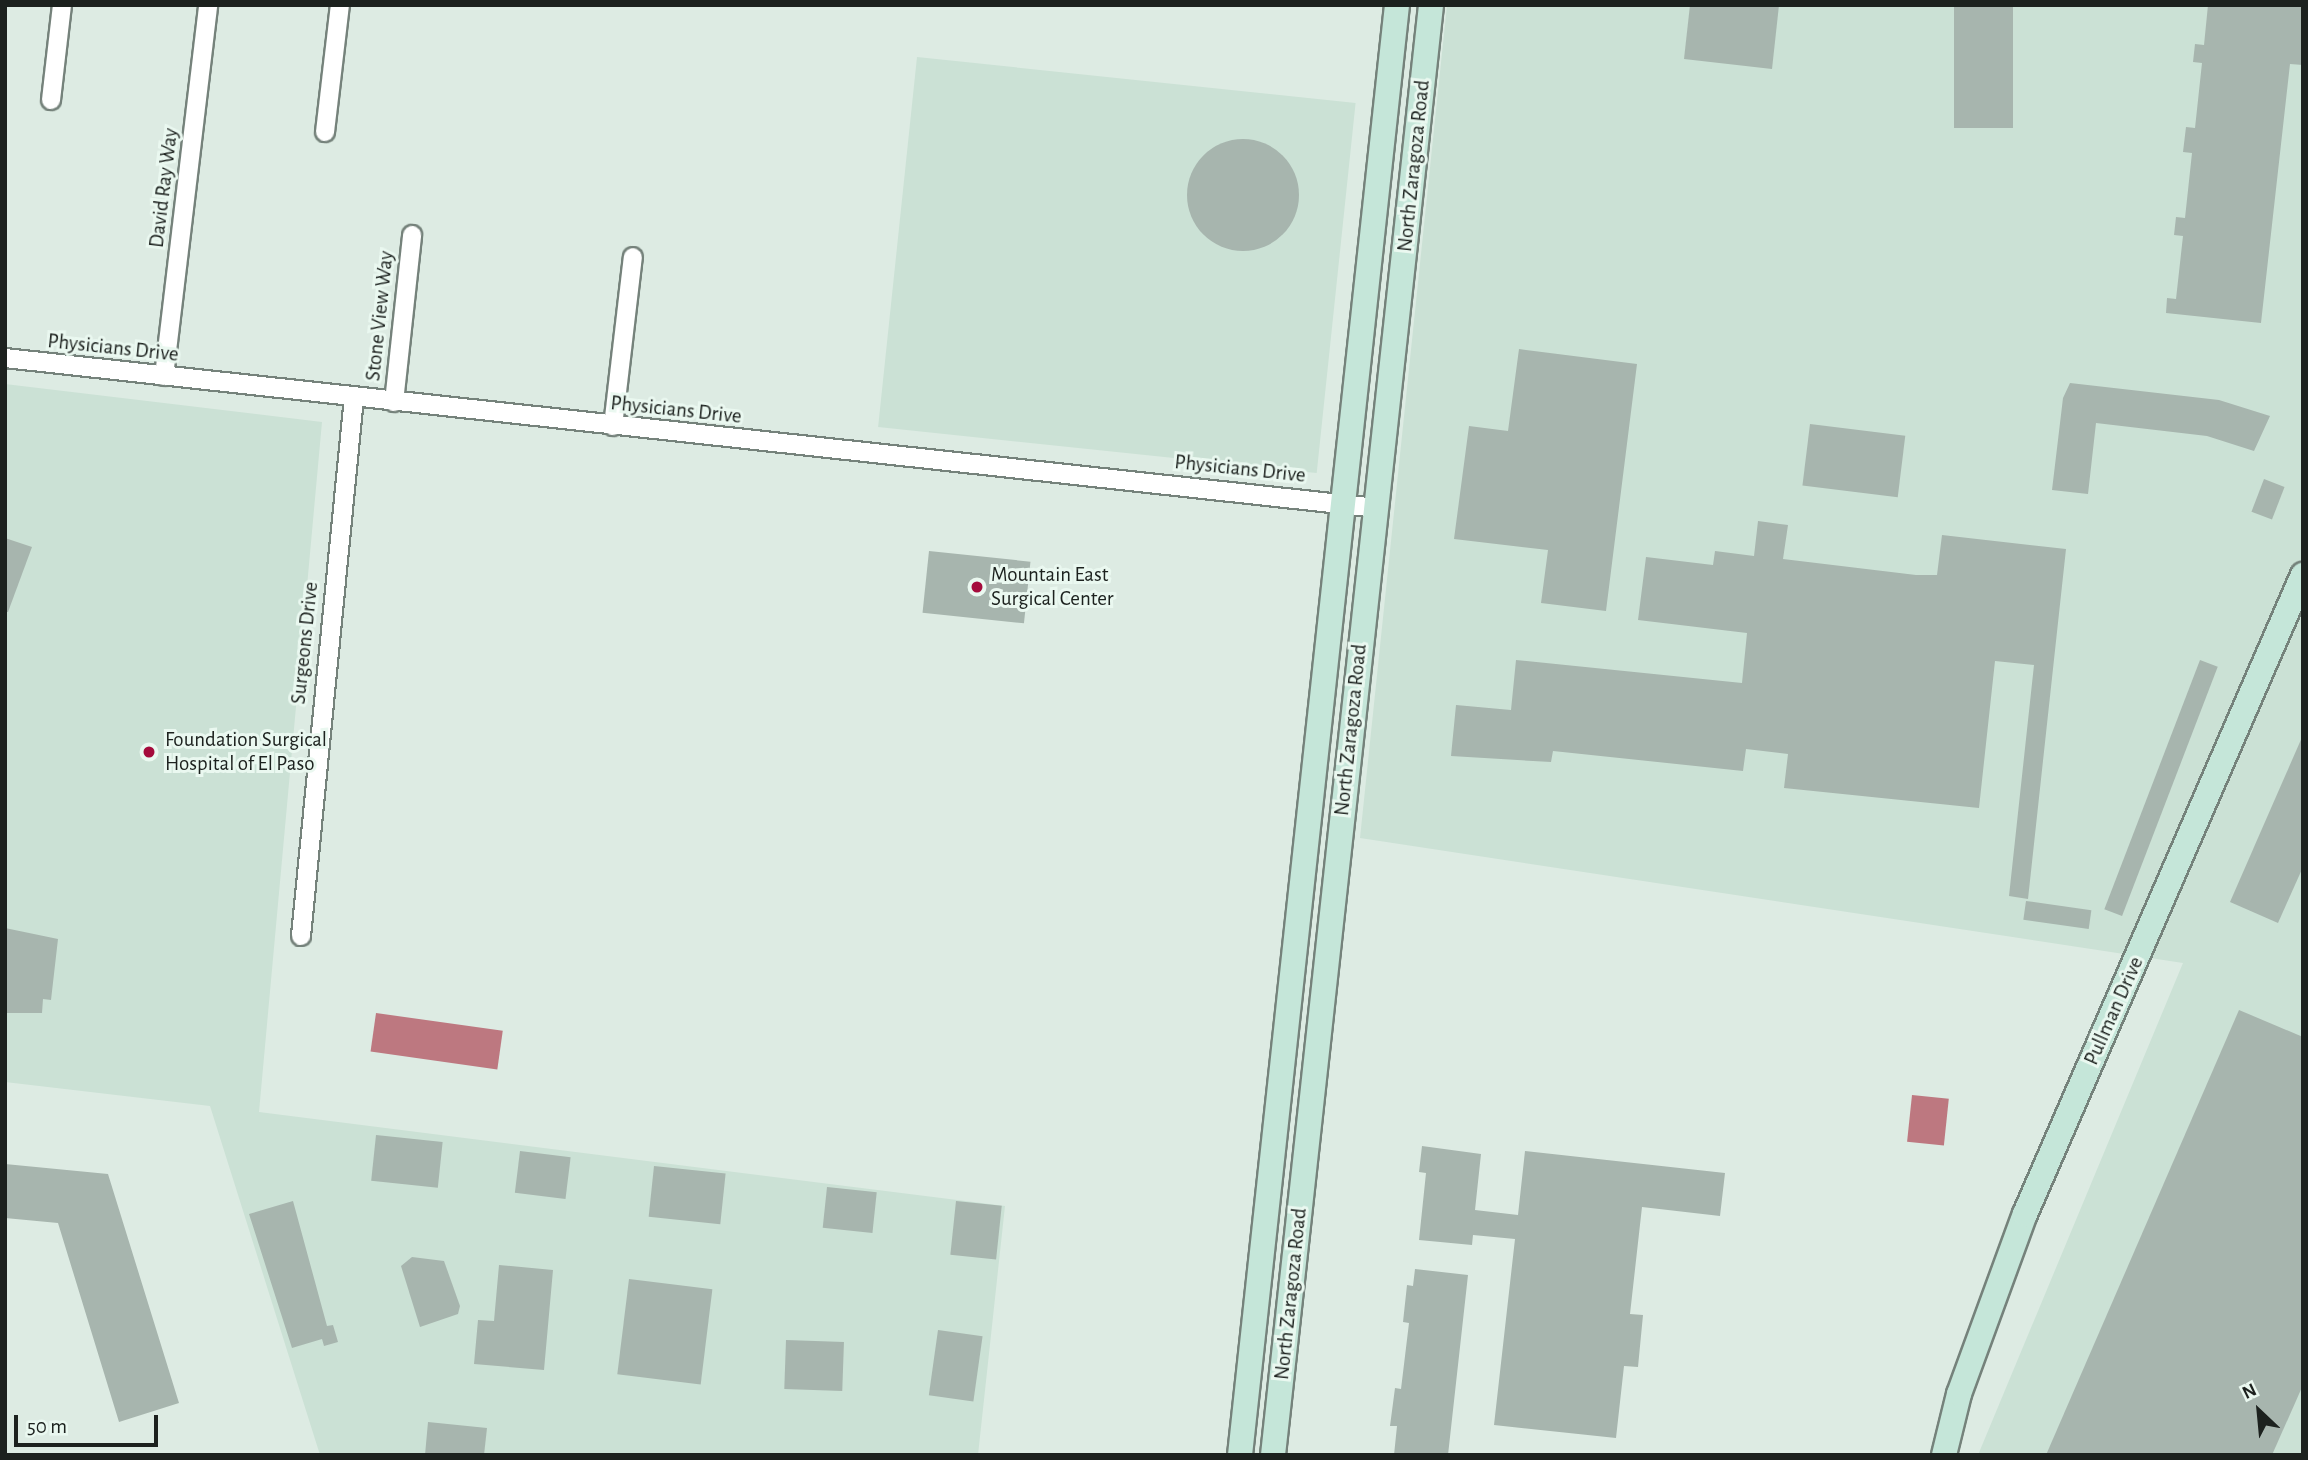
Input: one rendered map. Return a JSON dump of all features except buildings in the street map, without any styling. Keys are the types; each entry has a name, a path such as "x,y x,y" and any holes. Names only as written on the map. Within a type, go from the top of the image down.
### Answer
{"main road":[{"name":"North Zaragoza Road","path":"1240,1455 1397,5"},
{"name":"North Zaragoza Road","path":"1273,1455 1431,5"},
{"path":"1374,216 1386,238 1382,312 1397,324"},
{"name":"Pullman Drive","path":"1944,1455 1959,1394 2021,1226 2303,575"},
{"path":"1291,980 1302,996 1305,1028 1316,1047"}],"street":[{"path":"51,100 62,5"},
{"name":"David Ray Way","path":"164,376 208,5"},
{"path":"326,132 340,5"},
{"name":"Stone View Way","path":"394,402 412,235"},
{"path":"613,426 633,257"},
{"name":"Physicians Drive","path":"5,358 1376,508"},
{"name":"Surgeons Drive","path":"301,936 354,397"}],"shaded area":[{"path":"1447,5 2303,5 2303,1455 1978,1455 2183,963 1360,838"},
{"path":"917,57 1356,103 1317,473 878,427"},
{"path":"5,384 322,422 259,1112 1005,1206 978,1455 320,1455 210,1106 5,1082"},
{"path":"376,1013 503,1031 497,1069 371,1052"},
{"path":"1912,1095 1949,1099 1944,1146 1907,1142"}],"place":[{"name":"Mountain East Surgical Center","path":"977,587"},
{"name":"Foundation Surgical Hospital of El Paso","path":"149,752"}]}
